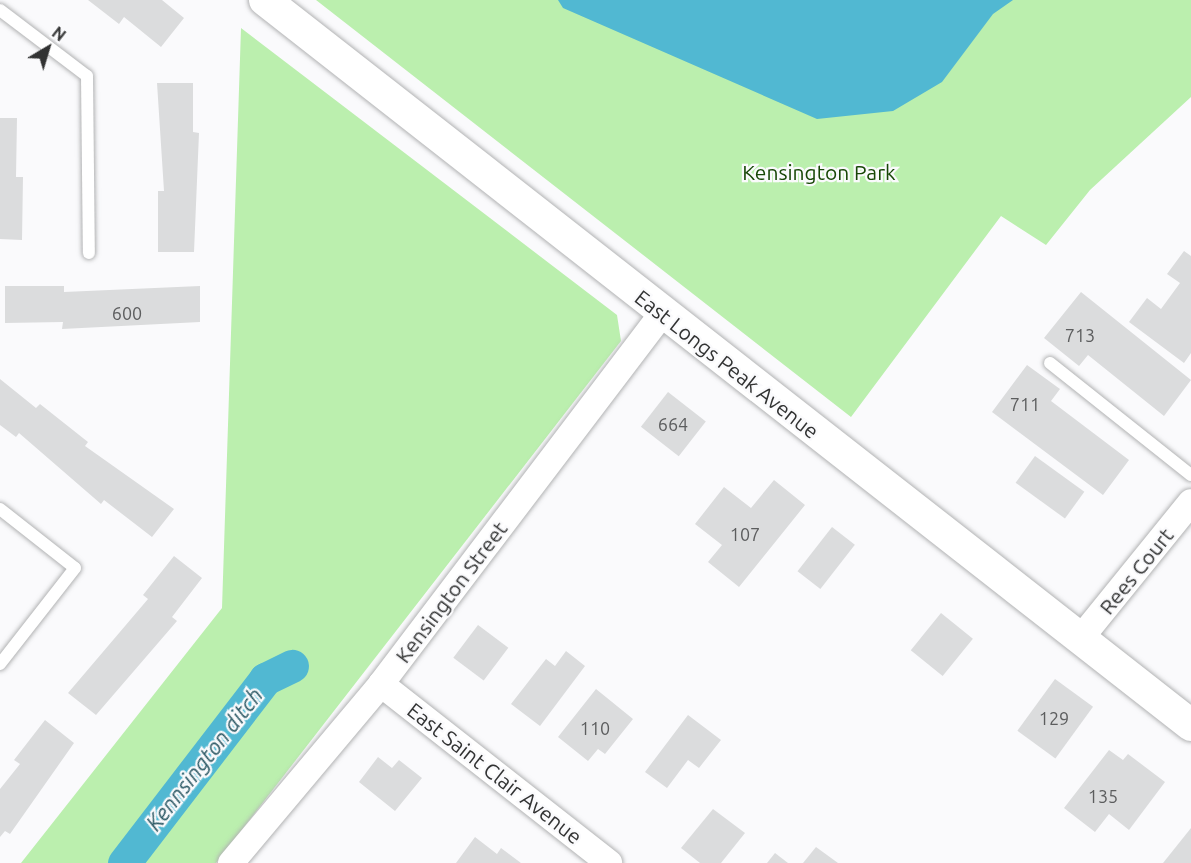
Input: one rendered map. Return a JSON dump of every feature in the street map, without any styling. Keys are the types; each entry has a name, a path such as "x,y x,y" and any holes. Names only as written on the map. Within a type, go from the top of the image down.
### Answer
{"street":[{"name":"East Longs Peak Avenue","path":"265,0 662,314 1191,725"},
{"name":"Kensington Street","path":"232,863 381,684 662,314"},
{"name":"Rees Court","path":"1080,639 1191,502"},
{"name":"East Saint Clair Avenue","path":"381,684 609,863"}],"lane":[{"path":"0,10 87,76 89,253"},
{"path":"1050,363 1191,475"},
{"path":"0,509 75,568 0,664"}],"green space":[{"name":"Kensington Park","path":"316,0 1191,0 1191,97 1090,190 1046,245 1001,216 851,417"},
{"path":"241,28 617,315 621,341 216,863 21,863 222,608"}],"water":[{"path":"558,0 1013,0 993,14 942,82 893,111 817,119 563,8"}],"building":[{"path":"88,0 162,0 184,18 161,47 124,17 119,24"},
{"path":"157,83 193,83 193,132 199,133 194,252 158,252 158,191 164,191"},
{"path":"0,118 17,118 16,177 23,177 22,240 0,239"},
{"path":"1184,251 1191,256 1191,353 1184,363 1129,322 1147,298 1161,309 1180,283 1167,274"},
{"path":"5,286 64,286 64,292 200,286 200,322 62,329 63,322 5,323"},
{"path":"1081,292 1191,380 1164,416 1088,355 1079,366 1044,338"},
{"path":"1027,365 1060,389 1051,401 1129,460 1103,495 992,412"},
{"path":"0,379 36,408 40,404 88,442 85,446 174,509 152,537 104,500 101,504 19,433 16,437 0,425"},
{"path":"668,392 706,422 679,456 641,427"},
{"path":"1035,456 1084,492 1065,519 1016,483"},
{"path":"774,480 805,505 739,587 708,562 722,545 695,524 724,487 751,508"},
{"path":"832,527 855,545 820,589 798,571"},
{"path":"174,556 202,578 172,617 177,621 96,715 68,693 148,599 143,595"},
{"path":"941,613 973,639 943,676 911,650"},
{"path":"478,625 508,648 484,681 453,658"},
{"path":"566,651 585,666 540,726 511,704 546,659 555,666"},
{"path":"1055,679 1093,707 1055,758 1017,731"},
{"path":"596,689 633,719 605,754 598,749 588,761 558,737"},
{"path":"688,715 721,740 699,768 688,760 667,788 645,772"},
{"path":"45,720 74,743 10,834 5,831 0,837 0,789 20,764 14,760"},
{"path":"1109,750 1123,760 1128,754 1165,782 1129,830 1109,814 1095,832 1064,808"},
{"path":"378,757 392,768 399,760 422,778 395,811 359,782"},
{"path":"713,809 745,833 721,863 700,863 681,848"},
{"path":"1191,828 1191,863 1163,863"},
{"path":"475,837 497,854 501,848 521,863 456,863"},
{"path":"816,847 838,863 803,863"},
{"path":"775,853 788,863 767,863"}],"waterway":[{"name":"Kennsington ditch","path":"124,863 265,679 292,666"}]}
